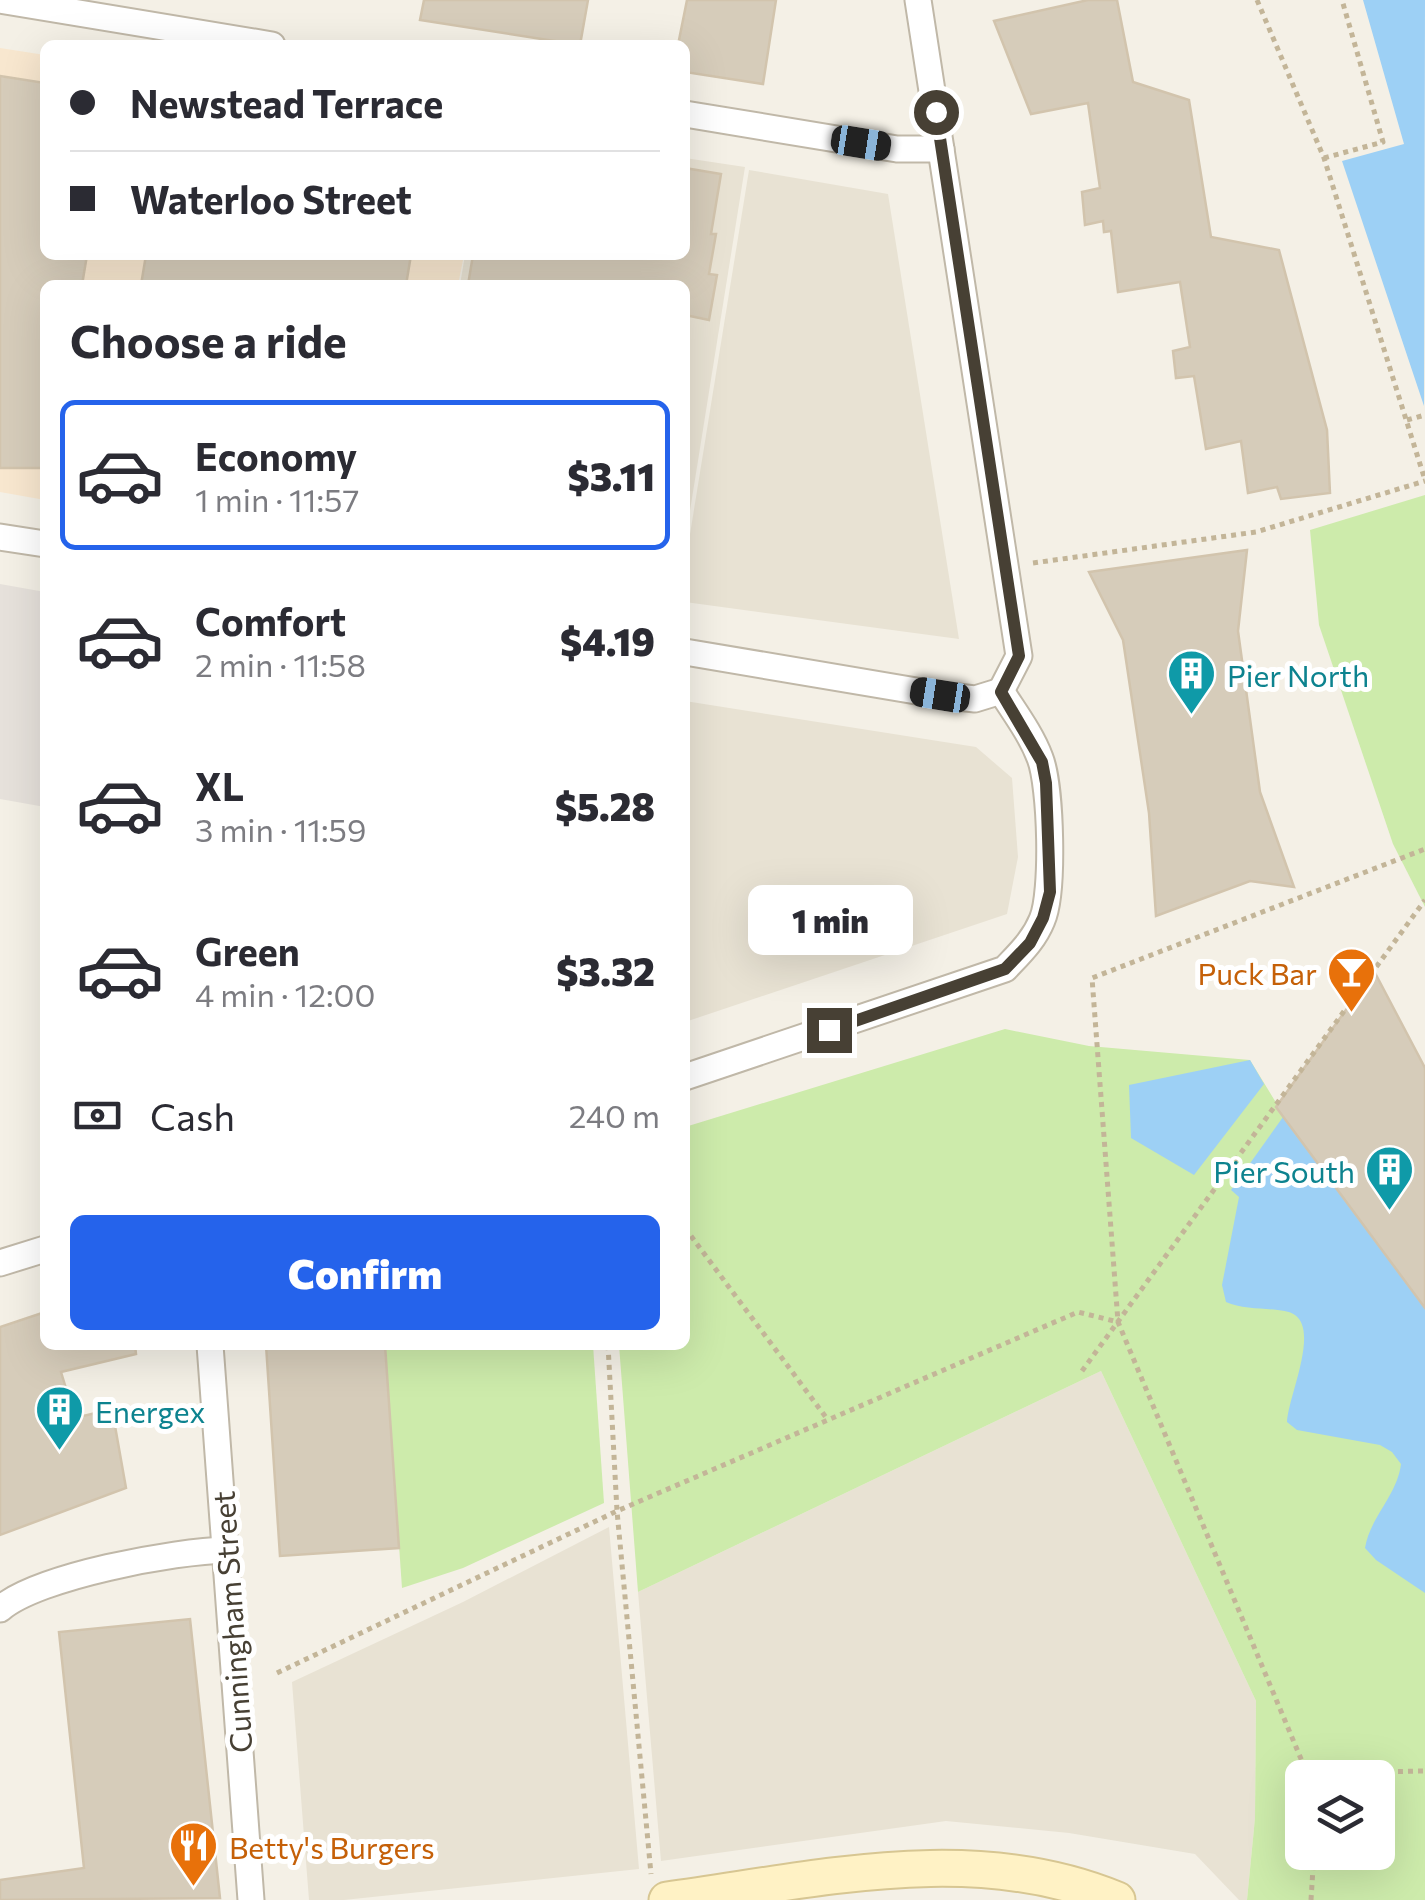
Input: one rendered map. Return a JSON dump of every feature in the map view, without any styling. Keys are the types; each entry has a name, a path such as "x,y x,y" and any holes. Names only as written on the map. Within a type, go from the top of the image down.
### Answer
{"street":[{"path":"0,0 242,40"},
{"path":"690,653 975,699 1001,692 1019,656 918,0"},
{"path":"690,115 911,151 941,149"},
{"path":"0,537 40,543"},
{"path":"690,1075 1005,969 1030,943 1050,892 1046,783 1042,762 1001,692"},
{"path":"0,1263 40,1251"},
{"name":"Cunningham Street","path":"210,1350 251,1900"},
{"path":"0,1609 35,1588 174,1554 227,1550"},
{"path":"659,1888 960,1866 1015,1870 1080,1884 1117,1900"},
{"path":"816,1900 926,1884 984,1888 1050,1900"}],"path":[{"path":"1006,567 1256,532 1425,481 1324,158 1256,0"},
{"path":"1324,158 1383,142 1342,0"},
{"path":"1407,420 1425,415"},
{"path":"1303,1760 1118,1322 1092,978 1425,849"},
{"path":"1082,1371 1425,900"},
{"path":"690,1235 828,1420"},
{"path":"277,1673 618,1511 1078,1312 1118,1322"},
{"path":"608,1350 618,1511 659,1888"},
{"path":"1395,1772 1425,1771"},
{"path":"1312,1900 1313,1870"}],"shaded area":[{"path":"0,48 40,54 40,260 463,260 459,280 40,280 40,499 0,492"},
{"path":"690,159 745,167 690,511 690,280 461,280 464,260 690,260"},
{"path":"749,170 888,194 959,639 690,603 690,534"},
{"path":"0,584 40,591 40,806 0,799"},
{"path":"690,702 976,747 1012,778 1018,857 1007,914 690,1020"},
{"path":"1101,1371 1256,1701 1255,1818 1247,1900 1239,1900 1195,1854 1069,1833 946,1821 661,1861 638,1592"},
{"path":"609,1527 639,1869 344,1900 309,1900 292,1682 463,1602"}],"green space":[{"path":"1425,495 1425,907 1393,844 1319,625 1310,530"},
{"path":"1005,1029 1089,1046 1250,1060 1286,1119 1425,1308 1425,1900 1247,1900 1255,1818 1256,1701 1101,1371 638,1592 619,1350 690,1350 690,1125"},
{"path":"385,1350 593,1350 604,1503 463,1568 402,1588"}],"water":[{"path":"1363,0 1425,0 1424,406 1342,161 1404,144"},
{"path":"1250,1060 1264,1084 1194,1175 1131,1138 1129,1085"},
{"path":"1283,1117 1425,1308 1425,1593 1365,1548 1401,1464 1380,1445 1297,1430 1287,1422 1303,1350 1302,1323 1289,1312 1226,1302 1222,1285 1239,1197 1231,1190"}],"building":[{"path":"424,0 588,0 581,40 548,40 420,20"},
{"path":"687,0 776,0 763,84 690,73 690,40 679,40"},
{"path":"1088,0 1117,0 1133,82 1189,100 1211,237 1279,250 1327,430 1330,493 1281,499 1277,487 1248,493 1241,441 1206,449 1194,376 1176,378 1173,351 1190,347 1180,282 1118,292 1111,231 1104,232 1103,221 1085,225 1082,192 1100,188 1088,103 1031,114 994,21"},
{"path":"0,76 40,82 40,260 86,260 83,280 40,280 40,468 0,468"},
{"path":"690,169 721,174 711,234 716,234 709,274 717,275 709,320 690,316 690,280 469,280 472,260 690,260"},
{"path":"145,260 410,260 407,280 142,280"},
{"name":"Pier North","path":"1247,550 1238,631 1260,792 1294,887 1250,881 1156,916 1149,813 1123,640 1089,572"},
{"name":"Pier South","path":"1374,971 1425,1068 1425,1308 1276,1107"},
{"name":"Energex","path":"40,1314 40,1350 136,1350 136,1354 61,1372 75,1418 112,1409 126,1488 0,1535 0,1327"},
{"path":"266,1350 385,1350 399,1548 280,1556"},
{"path":"190,1619 220,1898 0,1900 0,1880 84,1868 59,1632"}],"place":[{"name":"Pier North","path":"1192,716"},
{"name":"Puck Bar","path":"1352,1014"},
{"name":"Pier South","path":"1390,1212"},
{"name":"Energex","path":"60,1452"},
{"name":"Betty's Burgers","path":"194,1888"}],"route":[{"path":"829,1030 1005,969 1030,943 1050,892 1042,762 1001,692 1019,656 936,112"}]}
